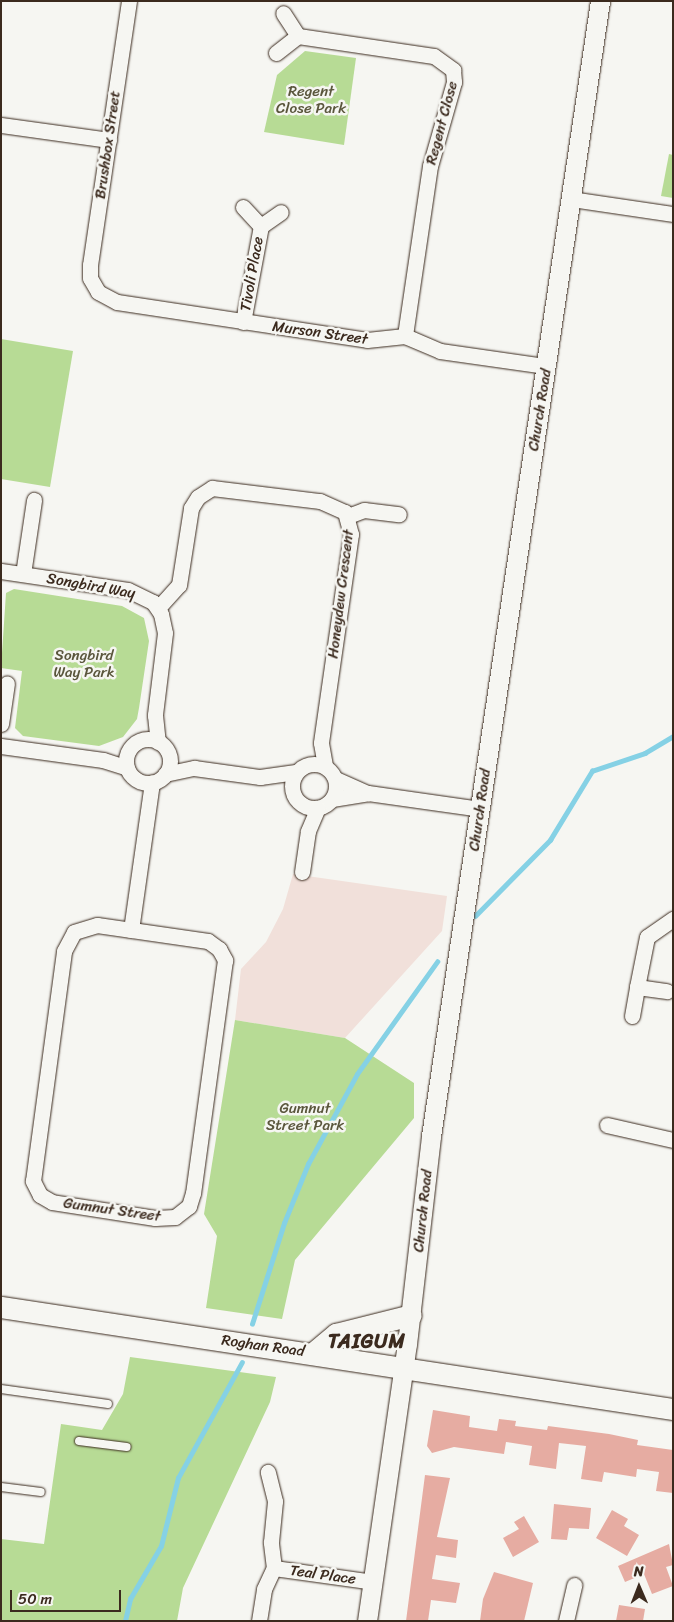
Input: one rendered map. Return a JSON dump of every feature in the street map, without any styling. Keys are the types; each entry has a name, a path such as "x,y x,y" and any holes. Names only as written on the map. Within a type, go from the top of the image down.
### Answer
{"main road":[{"name":"Roghan Road","path":"1,1306 673,1409"},
{"path":"313,1353 336,1334 411,1315"}],"street":[{"name":"Brushbox Street","path":"94,288 90,265 129,1"},
{"name":"Church Road","path":"367,1621 411,1315 431,1136 600,1"},
{"path":"276,53 298,36 284,13"},
{"name":"Regent Close","path":"298,36 434,56 453,70 454,82 430,166 405,336"},
{"path":"1,125 109,140"},
{"path":"571,199 673,214"},
{"name":"Tivoli Place","path":"244,207 260,226"},
{"name":"Tivoli Place","path":"243,322 260,226 281,212"},
{"name":"Murson Street","path":"94,288 117,302 367,340 405,336 440,351 546,366"},
{"name":"Honeydew Crescent","path":"158,608 179,585 191,508 198,497 212,488 330,503 348,516 351,541 321,743 325,766"},
{"path":"23,574 34,500"},
{"path":"348,516 364,510 399,514"},
{"name":"Songbird Way","path":"1,571 128,590 148,598 158,608"},
{"path":"151,741 165,633 158,608"},
{"path":"1,724 7,684"},
{"path":"127,761 134,744 151,741 169,755 194,768 260,777 296,772 309,764 325,766 336,779 368,793 480,809"},
{"name":"Honeydew Crescent","path":"309,764 321,743"},
{"path":"1,746 103,760 127,761 153,779 194,768"},
{"path":"131,930 147,803 153,779 169,755"},
{"path":"292,791 296,772"},
{"path":"260,777 292,791 311,807"},
{"path":"332,799 336,779"},
{"path":"311,807 332,799 368,793"},
{"path":"302,872 311,807"},
{"path":"632,1016 647,937 673,919"},
{"name":"Gumnut Street","path":"89,926 131,930 208,941 219,949 225,960 191,1201 185,1210 170,1218 52,1202 40,1195 33,1181 66,943 74,932 89,926"},
{"path":"637,987 667,991"},
{"path":"607,1125 673,1140"},
{"name":"Teal Place","path":"259,1621 264,1589 274,1568 271,1542 275,1501 268,1472"},
{"name":"Teal Place","path":"274,1568 372,1582"},
{"path":"566,1621 574,1586"}],"lane":[{"path":"1,1388 108,1404"},
{"path":"79,1441 127,1447"},
{"path":"1,1487 41,1492"}],"shaded area":[{"path":"293,874 447,896 442,931 345,1038 235,1020 241,969 266,942 283,909"}],"green space":[{"name":"Regent Close Park","path":"305,51 356,58 344,145 264,132 277,75"},
{"path":"669,154 673,155 673,198 661,196"},
{"path":"1,339 73,351 50,487 1,479"},
{"name":"Songbird Way Park","path":"14,589 122,606 144,618 149,641 139,708 137,719 123,737 99,746 23,736 15,728 22,671 1,668 6,593"},
{"name":"Gumnut Street Park","path":"235,1020 345,1038 414,1083 414,1118 295,1260 282,1319 206,1308 217,1236 204,1214"},
{"path":"130,1357 276,1377 270,1402 183,1588 177,1621 1,1621 1,1539 44,1544 61,1424 102,1430 123,1394"}],"building":[{"path":"433,1410 470,1416 469,1427 497,1431 499,1419 516,1421 515,1426 547,1430 548,1426 609,1434 638,1440 637,1445 673,1450 673,1493 656,1491 659,1472 637,1469 636,1477 604,1472 602,1482 581,1479 586,1446 559,1443 556,1469 529,1465 532,1446 506,1442 504,1454 454,1447 432,1453 427,1446"},
{"path":"425,1475 450,1478 437,1537 458,1540 456,1558 436,1555 432,1579 460,1583 456,1603 431,1600 428,1621 406,1621"},
{"path":"554,1504 591,1508 589,1529 569,1528 567,1540 551,1539"},
{"path":"612,1510 628,1519 624,1526 639,1535 627,1556 596,1538"},
{"path":"524,1516 539,1542 513,1557 503,1538 519,1529 514,1522"},
{"path":"669,1544 673,1565 666,1567 673,1586 652,1594 644,1574 625,1582 618,1566"},
{"path":"494,1572 533,1583 524,1621 480,1621 483,1599"},
{"path":"619,1605 645,1609 643,1621 616,1621"}],"waterway":[{"path":"475,916 550,840 592,771 645,753 673,736"},
{"path":"252,1324 284,1223 308,1164 357,1074 437,962"},
{"path":"125,1621 130,1599 161,1546 178,1478 242,1362"}],"district":[{"name":"TAIGUM","path":"367,1341"}]}
